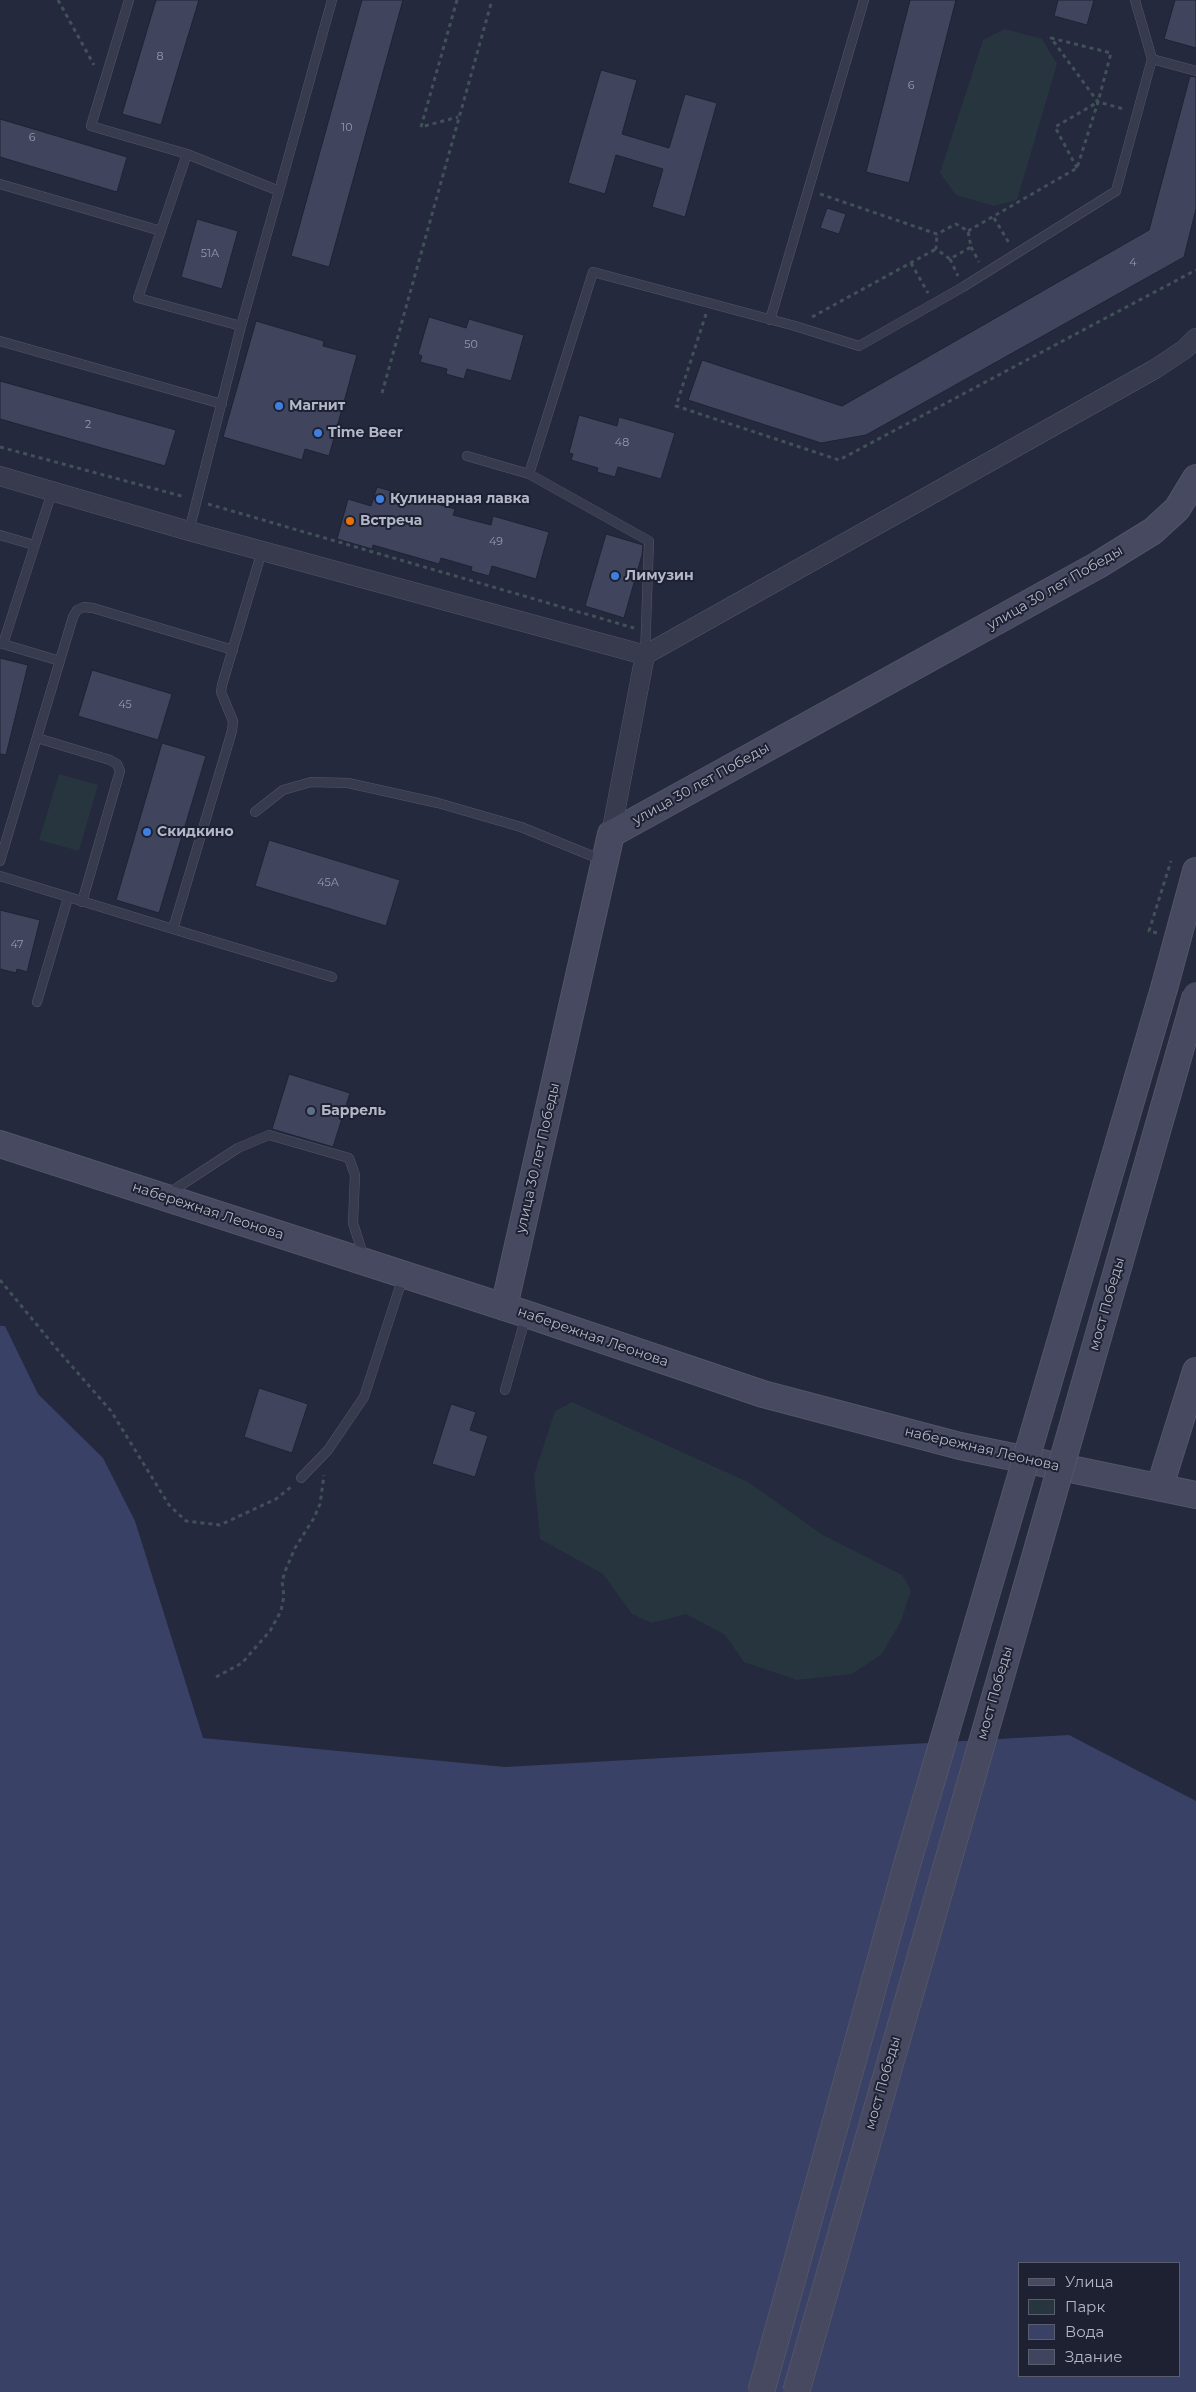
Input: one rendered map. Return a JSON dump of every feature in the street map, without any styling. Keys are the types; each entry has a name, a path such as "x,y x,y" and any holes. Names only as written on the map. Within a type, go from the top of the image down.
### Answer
{"main road":[{"name":"улица 30 лет Победы","path":"515,1310 611,834 1098,565 1153,531 1176,509 1196,478"},
{"path":"761,2392 908,1861 1165,985 1196,871"},
{"name":"мост Победы","path":"796,2392 1196,995"},
{"name":"набережная Леонова","path":"0,1144 515,1310 763,1394 960,1446 1196,1495"},
{"path":"1160,1486 1196,1371"}],"street":[{"path":"0,476 189,531 645,655 1155,369 1196,338"},
{"path":"611,834 645,655"}],"lane":[{"path":"129,0 92,126 187,154 279,190"},
{"path":"189,531 241,326 332,0"},
{"path":"770,320 864,0"},
{"path":"529,474 593,272 795,326 859,346 1016,254 1116,190 1152,59 1135,0"},
{"path":"1152,59 1196,71"},
{"path":"187,154 138,298 241,326"},
{"path":"0,184 161,231"},
{"path":"0,341 222,404"},
{"path":"467,456 529,474 649,541 645,655"},
{"path":"52,492 2,643 60,661"},
{"path":"0,535 34,545"},
{"path":"173,929 232,731 233,721 221,692 262,551"},
{"path":"0,861 73,617 77,610 84,607 93,608 233,650"},
{"path":"36,738 110,760 117,764 120,771 82,902"},
{"path":"255,812 283,790 311,782 348,783 438,804 521,827 605,861"},
{"path":"0,876 332,977"},
{"path":"37,1002 68,898"},
{"path":"164,1197 238,1148 269,1135 348,1158 356,1175 353,1223 366,1262"},
{"path":"301,1478 328,1450 364,1397 404,1274"},
{"path":"505,1390 515,1310"}],"path":[{"path":"58,0 104,84"},
{"path":"457,0 421,127 459,117"},
{"path":"382,393 492,0"},
{"path":"968,231 994,218 1077,168 1098,102 1111,53 1051,38 1098,102 1137,112"},
{"path":"1077,168 1055,127 1098,102"},
{"path":"808,190 937,234 956,224 968,231 971,247 950,259 936,249"},
{"path":"994,218 1016,254"},
{"path":"936,249 937,234"},
{"path":"795,326 936,249"},
{"path":"912,263 933,304"},
{"path":"710,304 676,406 839,460 1196,270"},
{"path":"0,448 198,500 646,631"},
{"path":"0,1280 111,1411 169,1505 186,1521 220,1525 276,1499 301,1478"},
{"path":"216,1677 242,1663 270,1631 281,1611 284,1596 282,1580 320,1504 328,1450"}],"green space":[{"path":"1005,29 1042,39 1057,64 1017,200 994,206 956,195 940,173 983,40"},
{"path":"59,774 98,785 79,851 39,840"},
{"path":"572,1402 748,1482 823,1535 902,1575 911,1590 901,1621 882,1654 852,1674 797,1680 744,1662 725,1635 686,1614 652,1623 632,1614 603,1574 540,1539 534,1475 555,1411"}],"water":[{"path":"0,1326 5,1326 38,1394 103,1458 135,1521 203,1738 505,1767 1069,1735 1196,1801 1196,2392 0,2392"}],"building":[{"path":"156,0 199,0 161,125 122,114"},
{"path":"362,0 403,0 329,267 291,256"},
{"path":"910,0 956,0 909,183 866,172"},
{"path":"1058,0 1094,0 1087,25 1054,16"},
{"path":"1175,0 1196,0 1196,48 1164,39"},
{"path":"601,70 637,80 622,134 669,148 685,94 717,103 685,217 652,207 663,169 616,155 605,194 568,183"},
{"path":"1190,76 1196,77 1196,209 1184,257 866,435 821,443 688,400 702,360 842,406 1149,230"},
{"path":"0,119 127,157 117,192 0,157"},
{"path":"827,208 846,214 839,234 820,228"},
{"path":"197,219 238,231 222,289 181,277"},
{"path":"429,317 466,328 469,319 524,335 511,381 467,369 464,379 446,374 447,369 420,362 422,356 418,354"},
{"path":"256,321 324,341 323,346 357,355 329,456 305,449 302,460 223,437"},
{"path":"0,381 176,430 165,466 0,419"},
{"path":"579,415 617,426 619,417 675,433 661,479 618,467 615,477 597,472 598,468 571,460 573,454 569,453"},
{"path":"377,487 455,509 453,515 491,525 493,516 549,532 536,579 492,566 489,576 471,571 472,567 441,558 439,564 373,545 372,549 337,539 348,499 371,506"},
{"name":"Лимузин","path":"606,534 643,545 642,555 624,618 585,606"},
{"path":"0,658 28,665 6,755 0,754"},
{"path":"92,670 172,694 158,740 78,716"},
{"path":"162,743 206,756 159,913 116,900"},
{"path":"269,840 400,880 386,926 255,886"},
{"path":"0,910 40,920 27,972 17,969 16,973 0,969"},
{"name":"Баррель","path":"289,1074 350,1093 333,1147 272,1129"},
{"path":"259,1388 308,1404 292,1453 244,1437"},
{"path":"451,1404 476,1412 470,1430 488,1436 475,1477 432,1464"}],"place":[{"name":"Магнит","path":"279,406"},
{"name":"Time Beer","path":"318,433"},
{"name":"Кулинарная лавка","path":"380,499"},
{"name":"Встреча","path":"350,521"},
{"name":"Лимузин","path":"615,576"},
{"name":"Скидкино","path":"147,832"},
{"name":"Баррель","path":"311,1111"}]}
